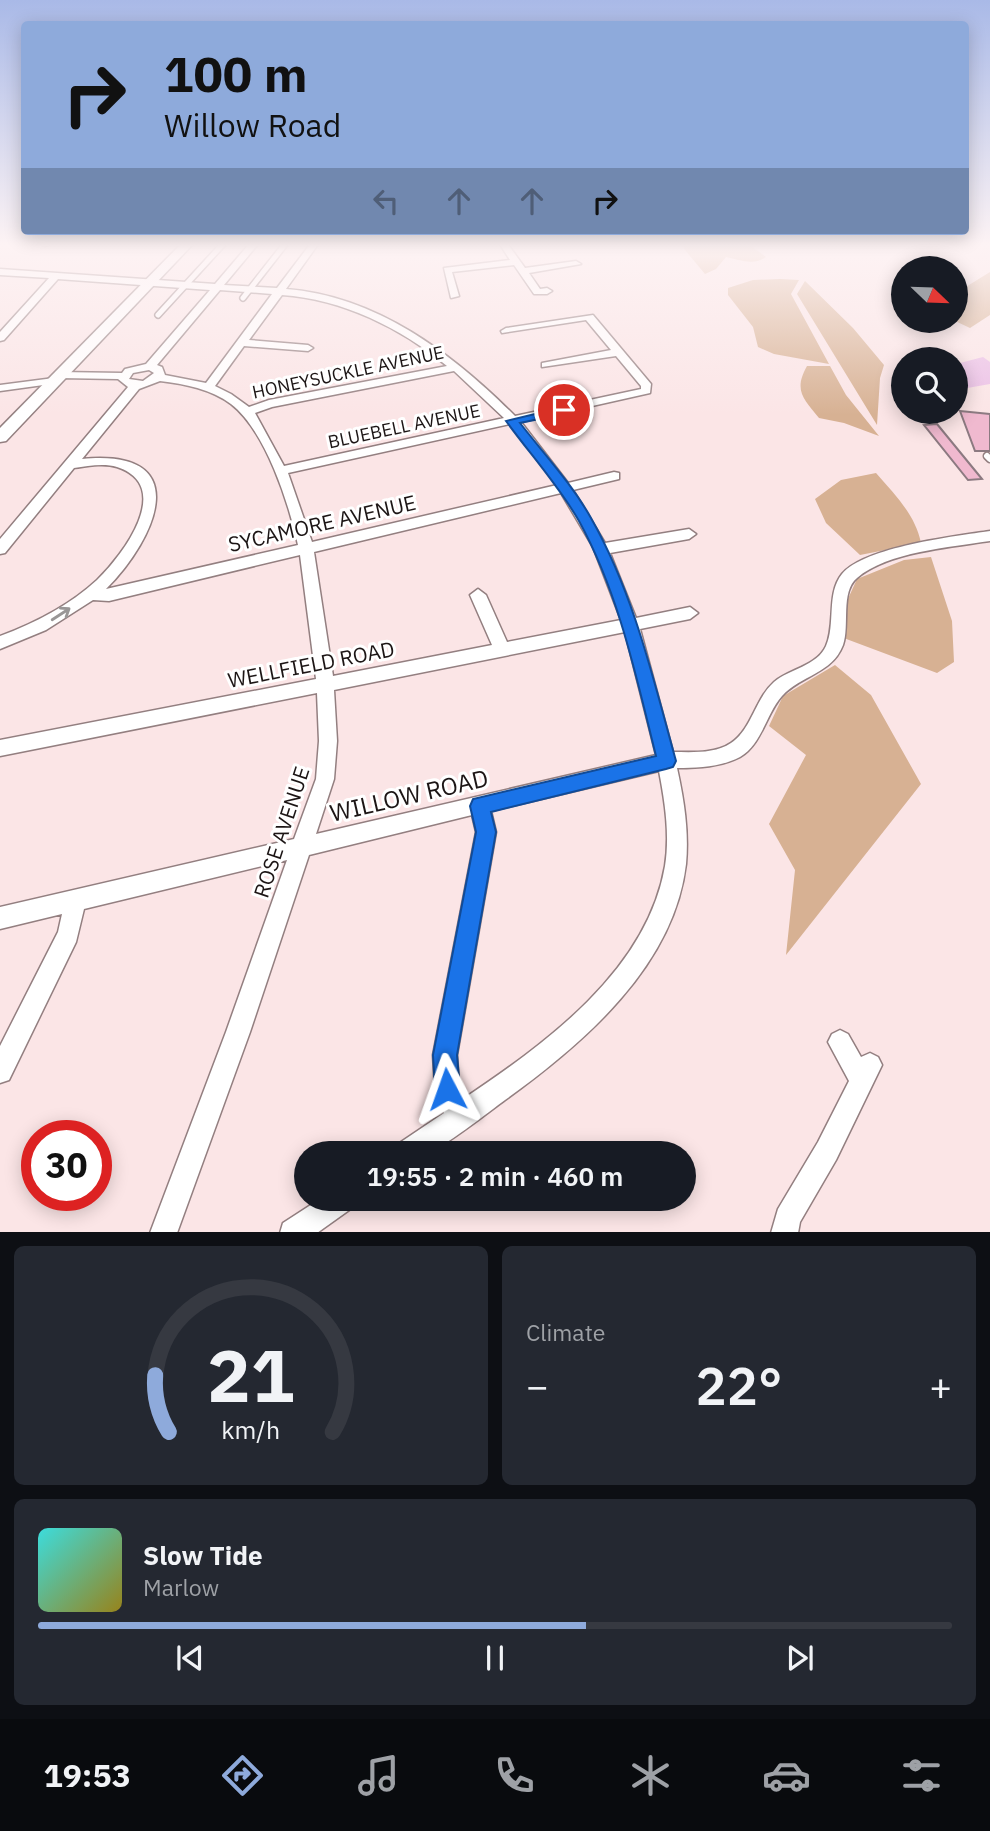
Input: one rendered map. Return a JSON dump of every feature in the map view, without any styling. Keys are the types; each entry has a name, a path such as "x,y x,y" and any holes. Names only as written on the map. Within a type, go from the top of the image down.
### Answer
{"street":[{"path":"0,338 34,300"},
{"path":"0,437 132,300"},
{"path":"124,376 125,383 135,386 150,382 154,372 208,300"},
{"path":"209,387 273,300"},
{"path":"335,300 370,314 421,341 457,367 498,404 564,488 601,549 631,624 676,804 678,845 670,891 649,941 616,987 580,1024 533,1064 424,1141"},
{"name":"BLUEBELL AVENUE","path":"281,471 646,391 647,386 589,317 506,331"},
{"path":"243,343 308,348"},
{"path":"546,365 617,352"},
{"name":"HONEYSUCKLE AVENUE","path":"247,412 270,404 457,367"},
{"path":"0,388 57,378 124,376 133,369 154,372"},
{"name":"ROSE AVENUE","path":"154,372 209,387 231,398 247,412 281,471 308,548 327,684 330,738 325,779 238,1032 163,1232"},
{"path":"0,549 135,386"},
{"path":"0,643 41,626 90,594 116,570 138,540 149,512 149,487 138,473 122,464 69,464"},
{"name":"SYCAMORE AVENUE","path":"90,594 109,595 614,476"},
{"path":"601,549 688,534"},
{"name":"WILLOW ROAD","path":"0,918 666,761 731,752 743,744 780,686 810,670 830,654 840,626 842,593 847,578 865,565 931,545 990,536"},
{"path":"478,595 502,649"},
{"name":"WELLFIELD ROAD","path":"0,748 690,613"},
{"path":"458,1117 447,1089 445,1055 486,832 480,806"},
{"path":"0,1071 68,934 75,901"},
{"path":"784,1232 787,1218 827,1151 866,1073 840,1042"},
{"path":"294,1232 325,1211"}],"lane":[{"path":"158,315 172,300"}],"shaded area":[{"path":"732,300 795,300 829,364 774,354 758,347 753,327"},
{"path":"801,300 825,300 853,328 884,365 880,378 877,425"},
{"path":"968,300 990,300 990,315 970,328"},
{"path":"983,357 990,362 990,384 968,388 968,361"},
{"path":"807,366 830,366 846,395 879,436 844,423 819,418 802,394 801,382"},
{"path":"876,473 909,514 921,543 860,555 826,523 815,499 841,480"},
{"path":"931,557 952,621 954,662 937,673 841,637 847,601 857,579 904,560"},
{"path":"835,665 871,695 921,784 786,955 795,870 769,824 806,755 769,726 783,696"}],"building":[{"path":"968,412 990,414 990,451 975,451 965,424 968,424"},
{"path":"937,424 982,479 968,480 924,425"}],"route":[{"path":"447,1089 445,1055 486,832 480,806 666,761 631,624 601,549 564,488 513,421 564,410"}]}
